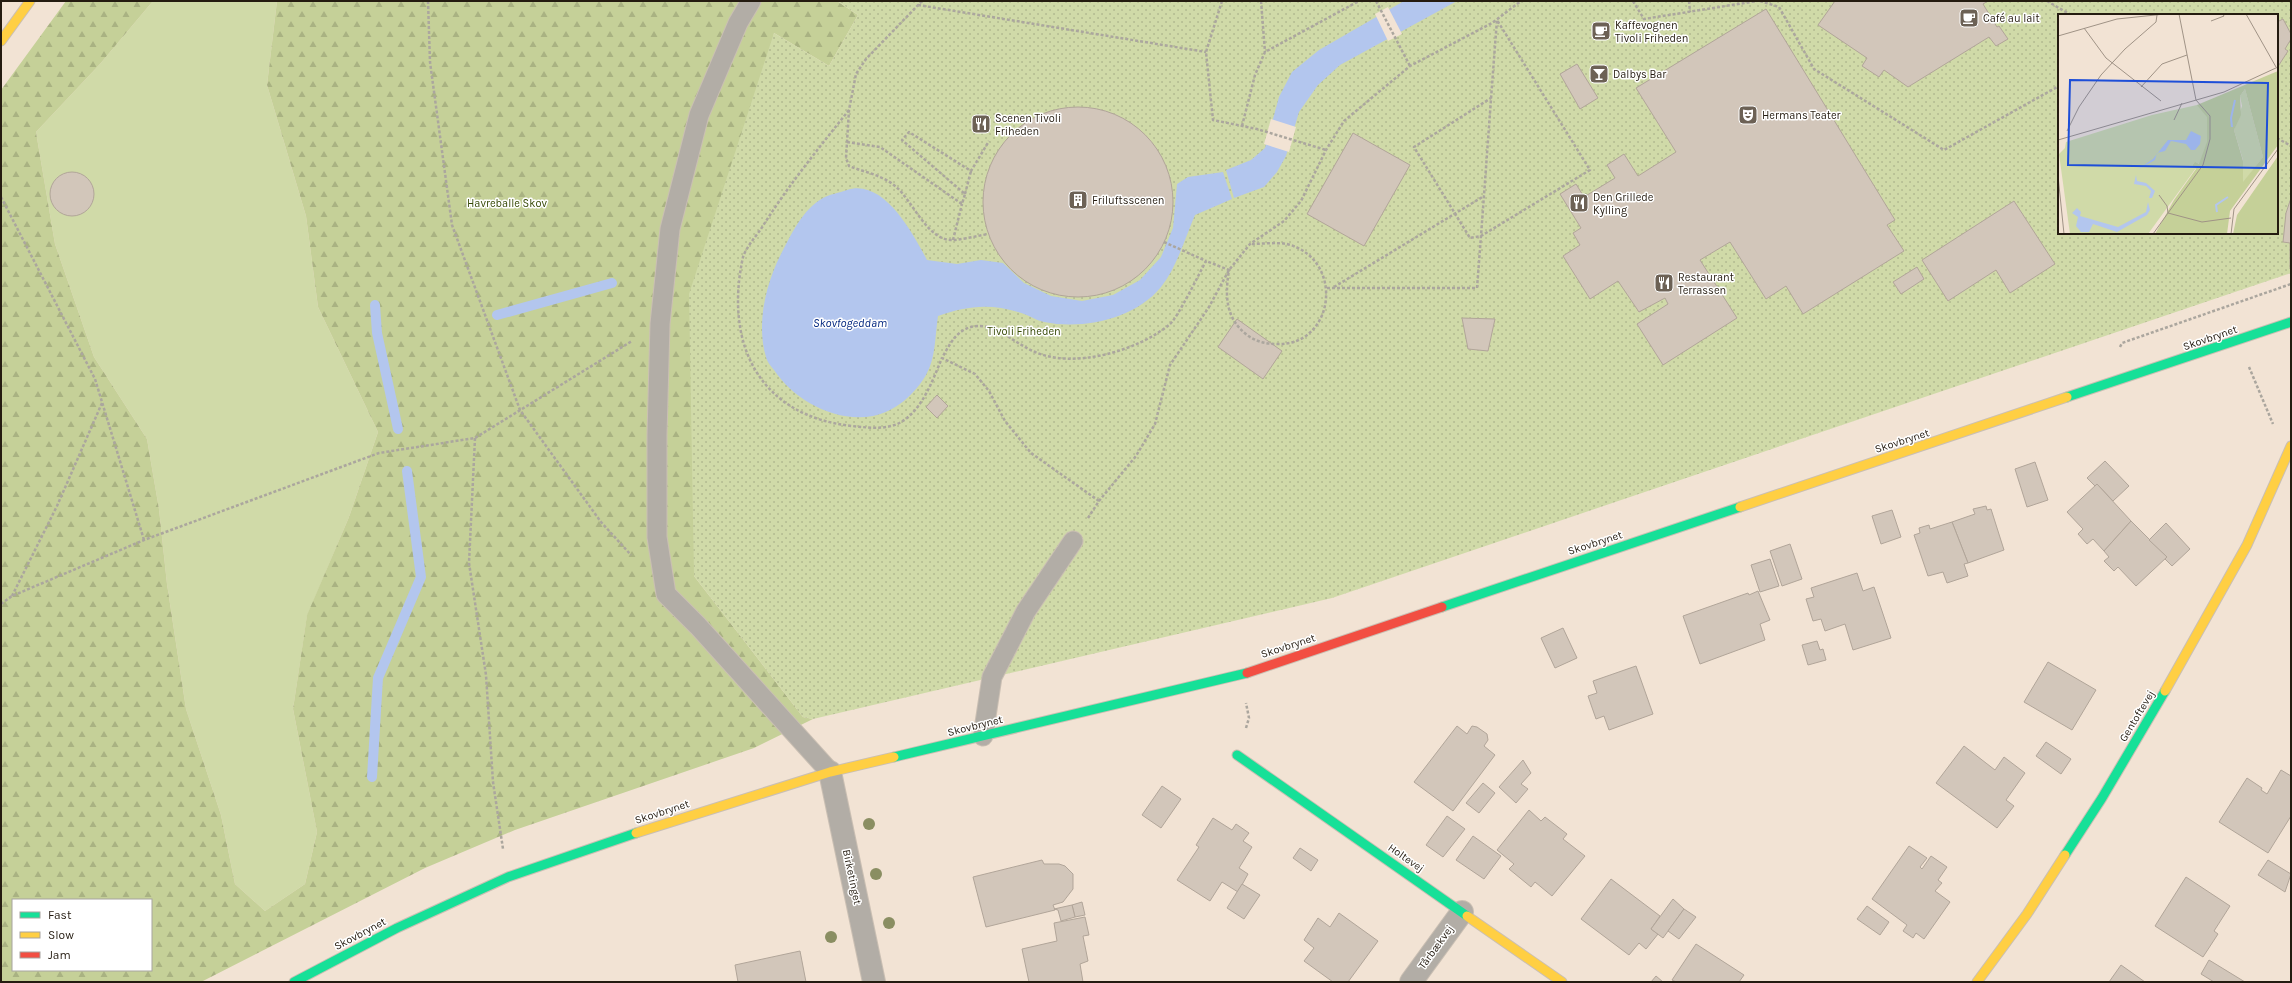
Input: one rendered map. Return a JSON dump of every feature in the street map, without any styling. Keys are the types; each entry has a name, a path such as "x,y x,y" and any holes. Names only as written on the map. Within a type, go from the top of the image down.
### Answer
{"street":[{"path":"1,41 30,1"},
{"name":"Skovbrynet","path":"294,982 397,928 508,877 672,821 830,772 1240,675 2291,322"},
{"name":"Gentoftevej","path":"1976,982 2027,914 2090,818 2179,668 2248,545 2289,450"},
{"name":"Holtevej","path":"1237,754 1562,982"},
{"name":"Birketinget","path":"830,772 874,982"},
{"name":"Tårbækvej","path":"1411,982 1462,912"}],"lane":[{"path":"751,1 738,23 699,115 670,229 660,324 656,435 657,537 666,594 698,626 830,772"},
{"path":"983,736 992,677 1026,611 1073,542"}],"path":[{"path":"428,1 430,62 452,225 520,410 601,522 636,561"},
{"path":"922,1 866,59 856,74 849,110 846,158 849,166 879,176 894,185 905,196 932,232 941,238 953,240 988,234"},
{"path":"1222,1 1206,52 1213,120 1257,129 1326,150"},
{"path":"1242,126 1255,75 1265,52 1261,1"},
{"path":"1265,52 1359,1"},
{"path":"1376,1 1410,66"},
{"path":"1073,542 1098,501 1136,456 1155,424 1170,365 1209,307 1229,270 1250,244 1284,221 1301,201 1326,150 1344,121 1410,66 1497,20 1521,1"},
{"path":"1633,1 1644,18 1758,1 1779,7 1814,69 1944,150 2058,87"},
{"path":"1689,1 1690,12"},
{"path":"2047,1 2069,14"},
{"path":"918,5 1206,52"},
{"path":"1327,288 1477,288 1497,20"},
{"path":"1491,98 1414,147 1470,238 1481,236 1590,170 1497,20"},
{"path":"849,110 786,188 744,256 738,302 742,339 753,370 774,395 793,408 818,419 843,425 870,428 890,427 908,417 928,392 942,358 954,336 966,328 979,326 990,328 1034,352 1051,356 1073,358 1122,351 1144,342 1171,323 1206,261"},
{"path":"965,194 902,140 909,132 971,171"},
{"path":"2278,139 2291,146"},
{"path":"953,240 971,171 989,140"},
{"path":"847,142 880,147 962,204"},
{"path":"1333,288 1484,196"},
{"path":"1,197 95,379 144,540"},
{"path":"1165,242 1229,270"},
{"path":"1229,270 1226,300 1230,315 1239,329 1252,338 1267,344 1282,344 1298,340 1311,331 1321,318 1326,304 1327,288 1322,272 1313,260 1301,250 1286,244 1250,244"},
{"path":"1,604 12,596 144,540 379,453 475,438 660,324"},
{"path":"2240,340 2254,383 2289,450"},
{"path":"942,358 975,374 989,391 1005,421 1031,453 1098,501"},
{"path":"12,596 57,506 102,402"},
{"path":"475,438 469,563 486,675 493,782 508,877"},
{"path":"1237,754 1249,718 1240,675"}],"green space":[{"name":"Havreballe Skov","path":"66,1 153,1 100,64 36,132 55,244 94,357 147,439 159,509 167,584 186,709 221,815 235,884 265,911 305,884 317,832 293,709 307,615 349,517 378,432 318,307 306,216 267,85 277,1 837,1 858,15 829,66 774,33 694,576 803,717 813,719 754,748 515,830 425,868 201,982 1,982 1,90"},
{"path":"153,1 277,1 267,85 306,216 318,307 378,432 349,517 307,616 293,709 317,832 305,884 265,911 235,884 221,815 186,709 167,584 159,509 147,439 94,357 55,244 36,132 100,64"},
{"name":"Tivoli Friheden","path":"837,1 2291,1 2291,273 1332,598 813,719 803,717 694,576 689,294 774,33 829,66 858,15"}],"water":[{"path":"1404,1 1457,1 1340,65 1318,85 1299,112 1286,156 1277,172 1264,187 1234,198 1226,170 1251,160 1265,148 1279,97 1292,72 1319,50"},
{"name":"Skovfogeddam","path":"1223,172 1232,199 1195,215 1172,271 1167,279 1150,298 1123,314 1107,320 1075,324 1044,322 1021,313 997,307 968,308 938,316 932,361 926,375 916,389 904,401 889,411 873,416 844,416 817,407 804,400 793,391 782,381 769,364 763,344 762,317 771,277 782,252 799,222 810,208 826,197 847,190 860,188 873,192 885,200 896,211 914,236 927,260 957,264 981,260 1003,263 1024,283 1051,296 1082,301 1113,295 1140,280 1161,257 1173,228 1177,184 1188,177"}],"pier":[{"path":"1388,7 1402,34 1388,41 1375,14"},
{"path":"1271,119 1296,127 1289,152 1264,144"}],"building":[{"path":"1835,1 1988,1 1983,4 1997,27 1999,26 2008,39 1996,46 1989,37 1908,87 1884,70 1879,77 1862,66 1867,58 1818,25"},
{"path":"1766,9 1895,220 1887,225 1904,251 1803,314 1786,286 1766,299 1730,242 1700,260 1737,318 1663,365 1637,324 1668,304 1665,298 1639,312 1618,281 1590,299 1563,256 1580,245 1573,233 1581,228 1560,194 1576,184 1584,197 1615,178 1607,165 1624,154 1638,176 1676,152 1636,88"},
{"path":"2283,19 2291,34 2291,39 2285,49 2288,51 2278,66 2278,22"},
{"path":"1577,64 1598,98 1580,109 1560,74"},
{"name":"Friluftsscenen","path":"1069,107 1087,107 1106,111 1123,118 1145,135 1157,149 1166,166 1173,193 1173,211 1166,238 1157,255 1145,269 1123,286 1106,293 1087,297 1069,297 1050,293 1033,286 1011,269 999,255 987,230 983,211 983,193 987,174 994,157 1011,135 1025,123 1050,111"},
{"path":"1353,133 1410,165 1364,246 1307,214"},
{"path":"68,172 76,172 88,178 94,190 94,198 88,210 76,216 68,216 56,210 50,198 50,190 56,178"},
{"path":"2291,198 2290,269 2290,243 2283,242 2286,213"},
{"path":"2014,201 2055,264 2010,293 1996,270 1948,301 1922,260"},
{"path":"1917,267 1924,279 1901,294 1893,282"},
{"path":"1462,318 1495,319 1488,351 1468,349"},
{"path":"1237,319 1282,351 1263,379 1218,347"},
{"path":"937,395 948,406 937,418 926,407"},
{"path":"2105,461 2129,486 2113,501 2097,484 2095,486 2087,478"},
{"path":"2035,462 2048,500 2027,507 2015,469"},
{"path":"2097,484 2131,521 2104,551 2093,539 2087,544 2078,534 2083,529 2067,512"},
{"path":"1986,506 1987,510 1991,509 2004,550 1968,563 1952,522 1975,514 1973,509"},
{"path":"1892,510 1901,537 1881,544 1872,516"},
{"path":"2131,521 2167,557 2136,586 2118,567 2114,571 2104,561 2109,557 2104,551"},
{"path":"1952,522 1968,563 1964,564 1968,576 1947,583 1943,572 1928,576 1914,535 1920,533 1919,528 1929,525 1930,529"},
{"path":"2166,523 2190,549 2172,566 2165,559 2167,557 2149,540"},
{"path":"1790,544 1802,579 1782,586 1770,551"},
{"path":"1770,559 1779,586 1760,592 1751,565"},
{"path":"1857,573 1863,591 1874,587 1891,638 1853,650 1845,624 1825,631 1821,619 1813,621 1806,599 1814,597 1811,588"},
{"path":"1758,591 1770,620 1760,624 1765,640 1700,664 1683,616 1748,593 1749,595"},
{"path":"1563,628 1577,658 1555,668 1541,638"},
{"path":"1817,641 1820,650 1823,649 1826,660 1808,665 1802,645"},
{"path":"2048,662 2096,690 2072,730 2024,702"},
{"path":"1636,666 1653,714 1609,730 1604,716 1596,719 1588,696 1597,693 1593,681"},
{"path":"1457,726 1467,734 1472,726 1477,727 1487,734 1488,740 1484,746 1495,755 1453,811 1414,782"},
{"path":"2046,742 2071,759 2061,774 2036,756"},
{"path":"1964,746 1995,770 2004,757 2025,773 2006,800 2014,806 1997,828 1936,783"},
{"path":"1523,760 1531,773 1521,784 1528,789 1516,803 1499,787"},
{"path":"2281,770 2291,776 2291,816 2268,853 2219,822 2247,778 2262,788 2261,790 2267,794"},
{"path":"1483,783 1495,793 1479,813 1466,803"},
{"path":"1162,786 1181,799 1161,828 1142,815"},
{"path":"1529,810 1541,821 1545,817 1567,834 1563,839 1585,856 1552,896 1535,882 1531,887 1509,869 1514,864 1497,850"},
{"path":"1447,816 1465,829 1443,857 1426,845"},
{"path":"1213,818 1232,830 1236,824 1249,833 1243,841 1252,847 1239,868 1248,874 1238,892 1222,882 1210,901 1177,880 1199,847 1196,845"},
{"path":"1473,836 1501,856 1484,879 1456,860"},
{"path":"1909,846 1927,858 1920,867 1922,869 1931,856 1947,867 1938,880 1942,883 1935,891 1950,902 1924,939 1916,933 1913,938 1903,931 1907,925 1872,899"},
{"path":"1300,848 1318,860 1311,871 1293,858"},
{"path":"1042,860 1044,864 1059,864 1065,866 1073,874 1073,889 1063,902 1053,905 1055,910 986,927 973,877"},
{"path":"2268,860 2291,874 2285,892 2258,875"},
{"path":"2186,877 2230,906 2214,931 2218,934 2203,957 2155,926"},
{"path":"1611,879 1660,916 1651,929 1658,934 1646,949 1639,943 1629,955 1581,919"},
{"path":"1242,884 1260,895 1244,919 1227,908"},
{"path":"1673,899 1684,909 1663,938 1651,929"},
{"path":"1082,902 1085,915 1075,917 1072,905"},
{"path":"1072,905 1075,917 1061,921 1058,910 1054,909"},
{"path":"1867,906 1889,922 1880,935 1857,919"},
{"path":"1684,909 1696,917 1679,939 1668,931"},
{"path":"1339,913 1378,941 1348,982 1333,982 1304,961 1314,948 1304,940 1318,918 1330,927"},
{"path":"1085,917 1089,935 1083,936 1088,961 1080,964 1083,982 1029,982 1022,949 1057,941 1054,923"},
{"path":"1696,944 1744,975 1739,982 1676,982 1672,980"},
{"path":"800,951 806,982 738,982 735,965"},
{"path":"2209,960 2245,982 2214,982 2201,974"},
{"path":"2121,965 2145,982 2109,982"},
{"path":"1656,976 1663,982 1651,982"}],"waterway":[{"path":"497,315 612,283"},
{"path":"375,305 377,333 398,429"},
{"path":"372,777 378,678 421,577 407,471"}],"traffic: fast":[{"path":"2067,397 2291,322"},
{"path":"1442,607 1740,507"},
{"path":"894,757 1247,673"},
{"path":"2065,855 2102,798 2165,691"},
{"path":"1237,755 1467,916"},
{"path":"294,982 397,928 508,877 636,833"}],"traffic: slow":[{"path":"1,41 30,1"},
{"path":"1740,507 2067,397"},
{"path":"2165,691 2247,545 2291,446"},
{"path":"636,833 830,772 894,757"},
{"path":"1977,982 2027,914 2065,855"},
{"path":"1467,916 1562,982"}],"traffic: jam":[{"path":"1247,673 1442,607"}],"place":[{"name":"Café au lait","path":"1969,18"},
{"name":"Kaffevognen Tivoli Friheden","path":"1601,31"},
{"name":"Dalbys Bar","path":"1599,74"},
{"name":"Hermans Teater","path":"1748,115"},
{"name":"Scenen Tivoli Friheden","path":"981,124"},
{"name":"Friluftsscenen","path":"1078,200"},
{"name":"Den Grillede Kylling","path":"1579,203"},
{"name":"Restaurant Terrassen","path":"1664,283"}]}
